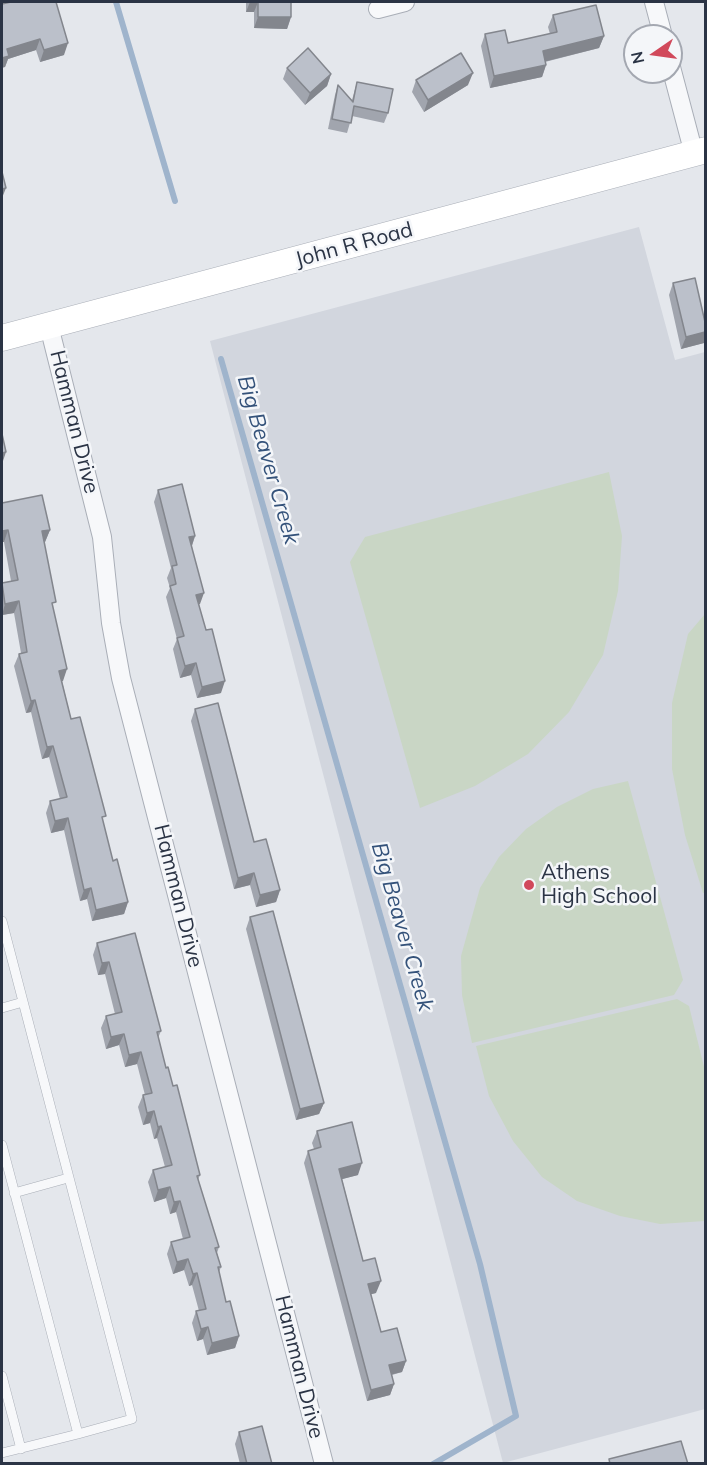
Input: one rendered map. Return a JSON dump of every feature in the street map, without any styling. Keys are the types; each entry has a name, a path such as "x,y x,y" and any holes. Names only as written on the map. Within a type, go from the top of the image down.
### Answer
{"main road":[{"name":"John R Road","path":"2,338 700,152"}],"street":[{"path":"378,9 405,2"},
{"path":"654,2 660,24"},
{"path":"677,84 700,152"},
{"name":"Hamman Drive","path":"49,326 102,537 111,623 121,678 324,1464"}],"lane":[{"path":"2,921 132,1419 2,1453"},
{"path":"2,1008 23,1002"},
{"path":"2,1145 6,1180 14,1193 78,1434"},
{"path":"14,1193 69,1178"},
{"path":"2,1376 21,1449"}],"shaded area":[{"name":"Athens High School","path":"639,227 675,360 705,352 705,1409 503,1463 210,341"}],"green space":[{"path":"609,472 622,536 618,591 603,655 569,712 528,754 475,786 420,808 350,562 365,537"},
{"path":"705,614 706,892 703,893 685,835 672,769 672,703 688,634"},
{"path":"628,781 683,980 674,995 472,1043 462,995 461,956 480,888 499,857 526,829 557,807 593,789"},
{"path":"677,999 689,1006 705,1071 705,1221 660,1224 620,1216 577,1201 542,1177 513,1141 489,1096 476,1046"}],"building":[{"path":"56,2 68,43 44,50 40,39 7,49 9,56 2,58 2,4"},
{"path":"258,2 291,2 291,17 258,17"},
{"path":"596,5 604,36 543,51 546,65 494,76 485,34 505,30 508,43 557,32 553,15"},
{"path":"308,48 331,74 310,93 287,68"},
{"path":"461,53 473,73 428,100 416,80"},
{"path":"357,82 393,89 388,113 354,106 351,123 332,119 338,85 353,102"},
{"path":"2,172 6,188 2,189"},
{"path":"695,278 705,322 705,332 686,337 673,283"},
{"path":"2,434 6,452 2,453"},
{"path":"182,484 195,536 189,537 204,593 196,595 206,630 212,629 225,681 202,687 196,663 185,666 177,638 184,636 170,586 176,584 172,566 177,565 158,490"},
{"path":"42,495 50,530 42,531 56,602 52,603 67,669 59,671 71,719 80,717 106,816 102,817 113,861 117,859 128,902 96,910 91,888 84,890 68,818 55,821 50,801 67,797 53,746 47,747 35,700 31,701 19,654 27,652 19,601 5,604 2,583 18,580 8,530 2,531 2,503"},
{"path":"218,703 254,842 266,839 280,890 260,895 254,873 238,878 195,709"},
{"path":"273,911 324,1103 300,1109 250,917"},
{"path":"135,933 161,1031 157,1032 166,1068 168,1067 173,1086 177,1085 200,1175 197,1176 219,1247 215,1248 221,1267 218,1267 226,1302 230,1301 239,1336 212,1343 208,1327 201,1329 196,1311 206,1309 197,1273 193,1274 188,1259 177,1262 171,1242 190,1237 180,1201 174,1202 170,1187 158,1190 153,1170 172,1165 161,1126 158,1127 154,1111 147,1113 143,1095 152,1093 141,1052 129,1055 124,1034 111,1037 106,1016 122,1012 109,962 102,963 97,943"},
{"path":"352,1122 362,1163 339,1169 363,1261 375,1258 381,1281 368,1284 381,1332 397,1328 406,1361 389,1365 394,1384 371,1390 308,1151 321,1147 317,1131"},
{"path":"262,1426 272,1464 247,1464 239,1432"},
{"path":"681,1441 688,1464 610,1464 609,1459"}],"waterway":[{"name":"Big Beaver Creek","path":"116,2 175,201"},
{"name":"Big Beaver Creek","path":"221,359 480,1264 516,1416 433,1464"}],"place":[{"name":"Athens High School","path":"529,885"}]}
